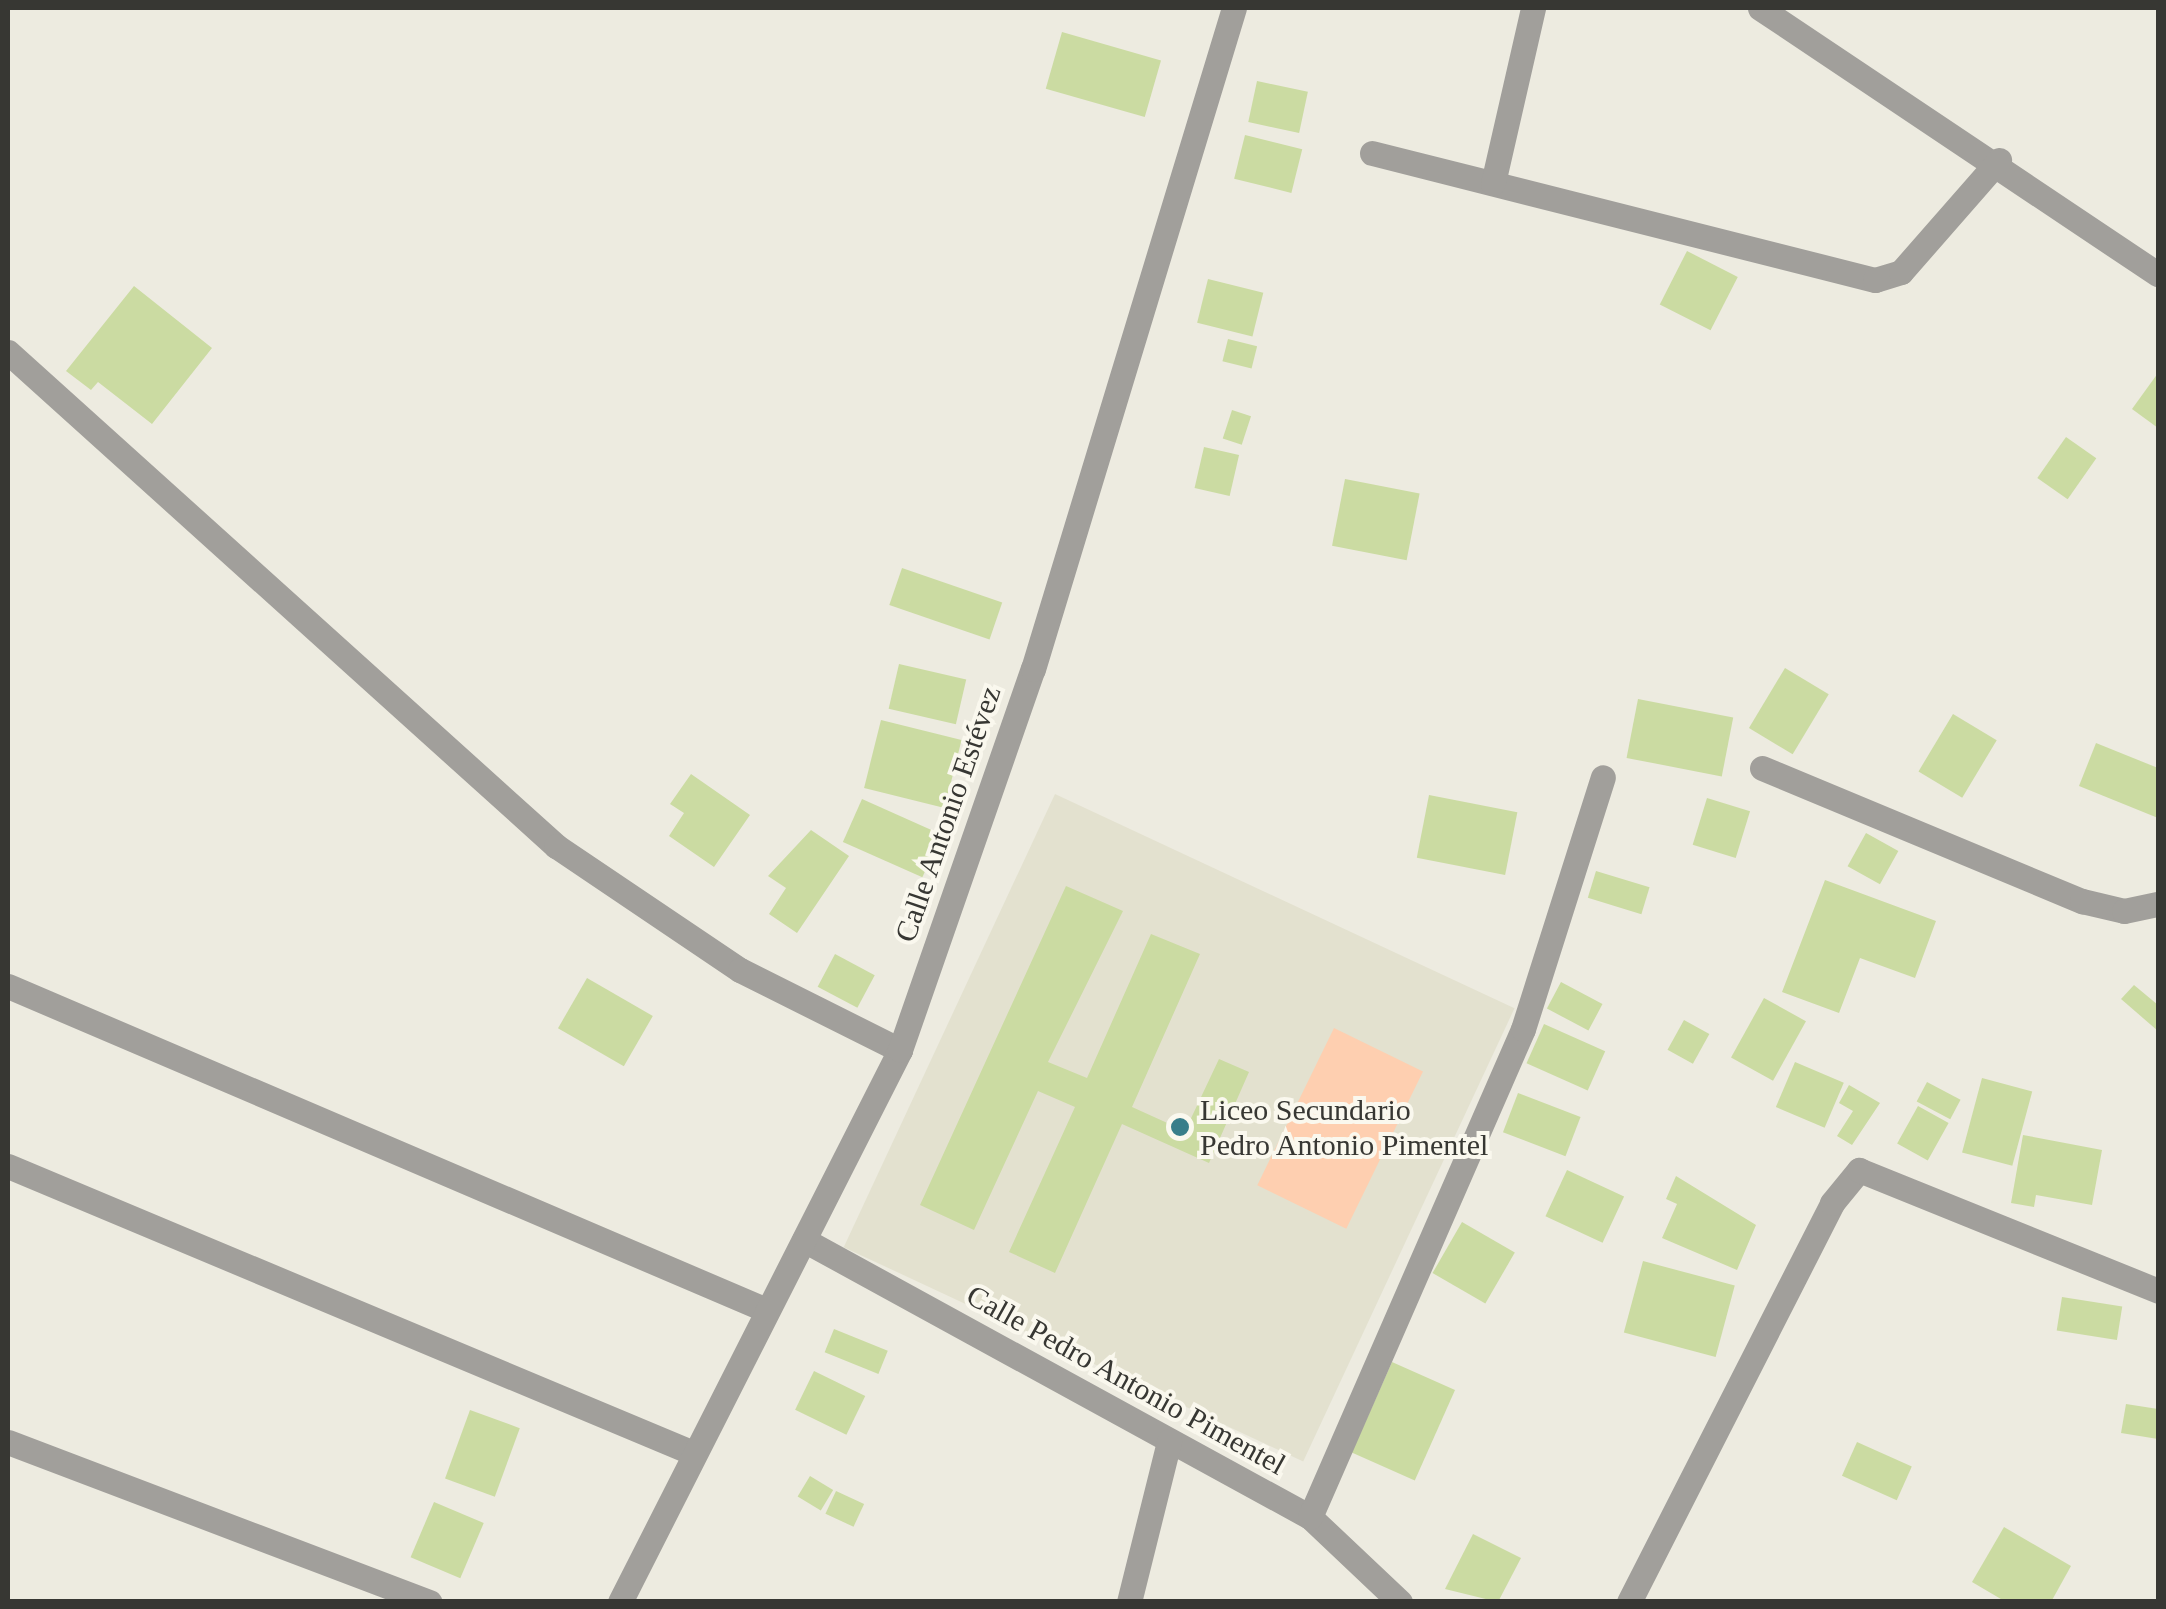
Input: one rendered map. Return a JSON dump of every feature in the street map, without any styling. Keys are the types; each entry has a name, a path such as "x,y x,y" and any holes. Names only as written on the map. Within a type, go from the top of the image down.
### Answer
{"street":[{"name":"Calle Antonio Estévez","path":"620,1602 900,1050 1033,669 1234,8"},
{"path":"1493,183 1533,8"},
{"path":"1760,8 2000,160 2158,274"},
{"path":"1372,152 1875,280 1901,272 2000,160"},
{"path":"8,352 556,846 740,970 900,1050"},
{"path":"1762,768 2082,901 2124,911 2158,904"},
{"path":"1310,1517 1524,1029 1604,777"},
{"path":"8,986 766,1310"},
{"path":"8,1166 693,1453"},
{"path":"1628,1602 1832,1203 1859,1170 2158,1291"},
{"name":"Calle Pedro Antonio Pimentel","path":"804,1240 1310,1517 1400,1602"},
{"path":"1129,1602 1168,1441"},
{"path":"10,1450 430,1602"}],"shaded area":[{"name":"Liceo Secundario Pedro Antonio Pimentel","path":"1055,794 1514,1008 1303,1461 844,1247"},
{"path":"1334,1028 1423,1071 1346,1229 1257,1185"}],"building":[{"path":"1062,32 1161,60 1145,117 1046,89"},
{"path":"1257,81 1308,92 1299,133 1248,122"},
{"path":"1245,135 1302,149 1291,193 1234,179"},
{"path":"1687,251 1738,277 1711,330 1660,304"},
{"path":"1208,279 1263,293 1252,336 1197,323"},
{"path":"134,286 212,348 152,424 98,382 91,390 66,371"},
{"path":"1228,339 1257,346 1252,369 1222,361"},
{"path":"2158,373 2158,428 2132,409"},
{"path":"1232,410 1251,416 1242,445 1223,439"},
{"path":"2066,437 2096,458 2068,499 2037,478"},
{"path":"1204,447 1239,455 1230,496 1195,488"},
{"path":"1345,479 1420,494 1407,560 1332,546"},
{"path":"902,568 1002,603 990,639 889,605"},
{"path":"899,664 966,680 956,724 889,709"},
{"path":"1785,668 1829,694 1793,754 1749,728"},
{"path":"1638,699 1733,718 1722,776 1627,758"},
{"path":"1953,714 1997,740 1962,798 1918,771"},
{"path":"881,720 962,740 945,808 864,788"},
{"path":"2096,743 2158,768 2158,818 2079,786"},
{"path":"691,774 750,815 714,867 669,836 684,813 670,804"},
{"path":"1429,795 1517,812 1505,875 1417,858"},
{"path":"1707,798 1750,811 1736,858 1693,845"},
{"path":"862,799 941,834 922,877 843,842"},
{"path":"811,830 849,856 797,933 769,914 786,888 768,876"},
{"path":"1866,833 1898,851 1880,884 1848,866"},
{"path":"1596,871 1650,887 1641,914 1588,898"},
{"path":"1825,880 1936,921 1915,978 1860,958 1839,1013 1782,992"},
{"path":"1066,886 1123,911 1048,1062 1087,1078 1151,934 1200,954 1132,1107 1185,1131 1219,1059 1249,1072 1209,1163 1122,1124 1055,1273 1009,1252 1075,1107 1038,1091 974,1230 920,1205"},
{"path":"835,954 875,975 857,1008 818,987"},
{"path":"587,978 653,1016 624,1066 558,1028"},
{"path":"1561,982 1602,1004 1588,1031 1547,1008"},
{"path":"2134,985 2158,1005 2158,1031 2121,999"},
{"path":"1764,998 1806,1021 1773,1081 1731,1057"},
{"path":"1684,1020 1709,1034 1693,1064 1668,1050"},
{"path":"1544,1024 1605,1051 1588,1091 1527,1063"},
{"path":"1795,1062 1844,1083 1825,1128 1776,1107"},
{"path":"1982,1078 2032,1091 2012,1166 1962,1152"},
{"path":"1927,1082 1961,1100 1950,1119 1917,1101"},
{"path":"1849,1085 1880,1103 1852,1145 1837,1136 1853,1111 1839,1103"},
{"path":"1518,1093 1581,1117 1565,1156 1503,1132"},
{"path":"1918,1106 1949,1123 1928,1161 1897,1144"},
{"path":"2023,1135 2102,1150 2092,1205 2036,1195 2034,1207 2011,1203"},
{"path":"1567,1170 1624,1197 1603,1243 1545,1216"},
{"path":"1676,1176 1756,1225 1737,1270 1662,1238 1677,1204 1666,1199"},
{"path":"1462,1222 1515,1252 1485,1304 1432,1273"},
{"path":"1643,1261 1735,1286 1716,1357 1624,1332"},
{"path":"2062,1297 2122,1307 2117,1340 2057,1331"},
{"path":"834,1329 888,1351 878,1374 825,1352"},
{"path":"1392,1362 1455,1390 1415,1481 1352,1452"},
{"path":"814,1371 865,1396 846,1435 795,1410"},
{"path":"2126,1404 2158,1409 2158,1439 2121,1433"},
{"path":"470,1410 520,1428 495,1497 445,1479"},
{"path":"1857,1442 1912,1466 1897,1500 1842,1476"},
{"path":"810,1476 833,1490 821,1510 798,1497"},
{"path":"836,1491 864,1504 854,1527 825,1514"},
{"path":"434,1502 484,1523 460,1578 411,1557"},
{"path":"2004,1527 2071,1566 2051,1602 2006,1602 1972,1582"},
{"path":"1473,1534 1521,1558 1498,1602 1445,1589"}],"place":[{"name":"Liceo Secundario Pedro Antonio Pimentel","path":"1180,1127"}]}
